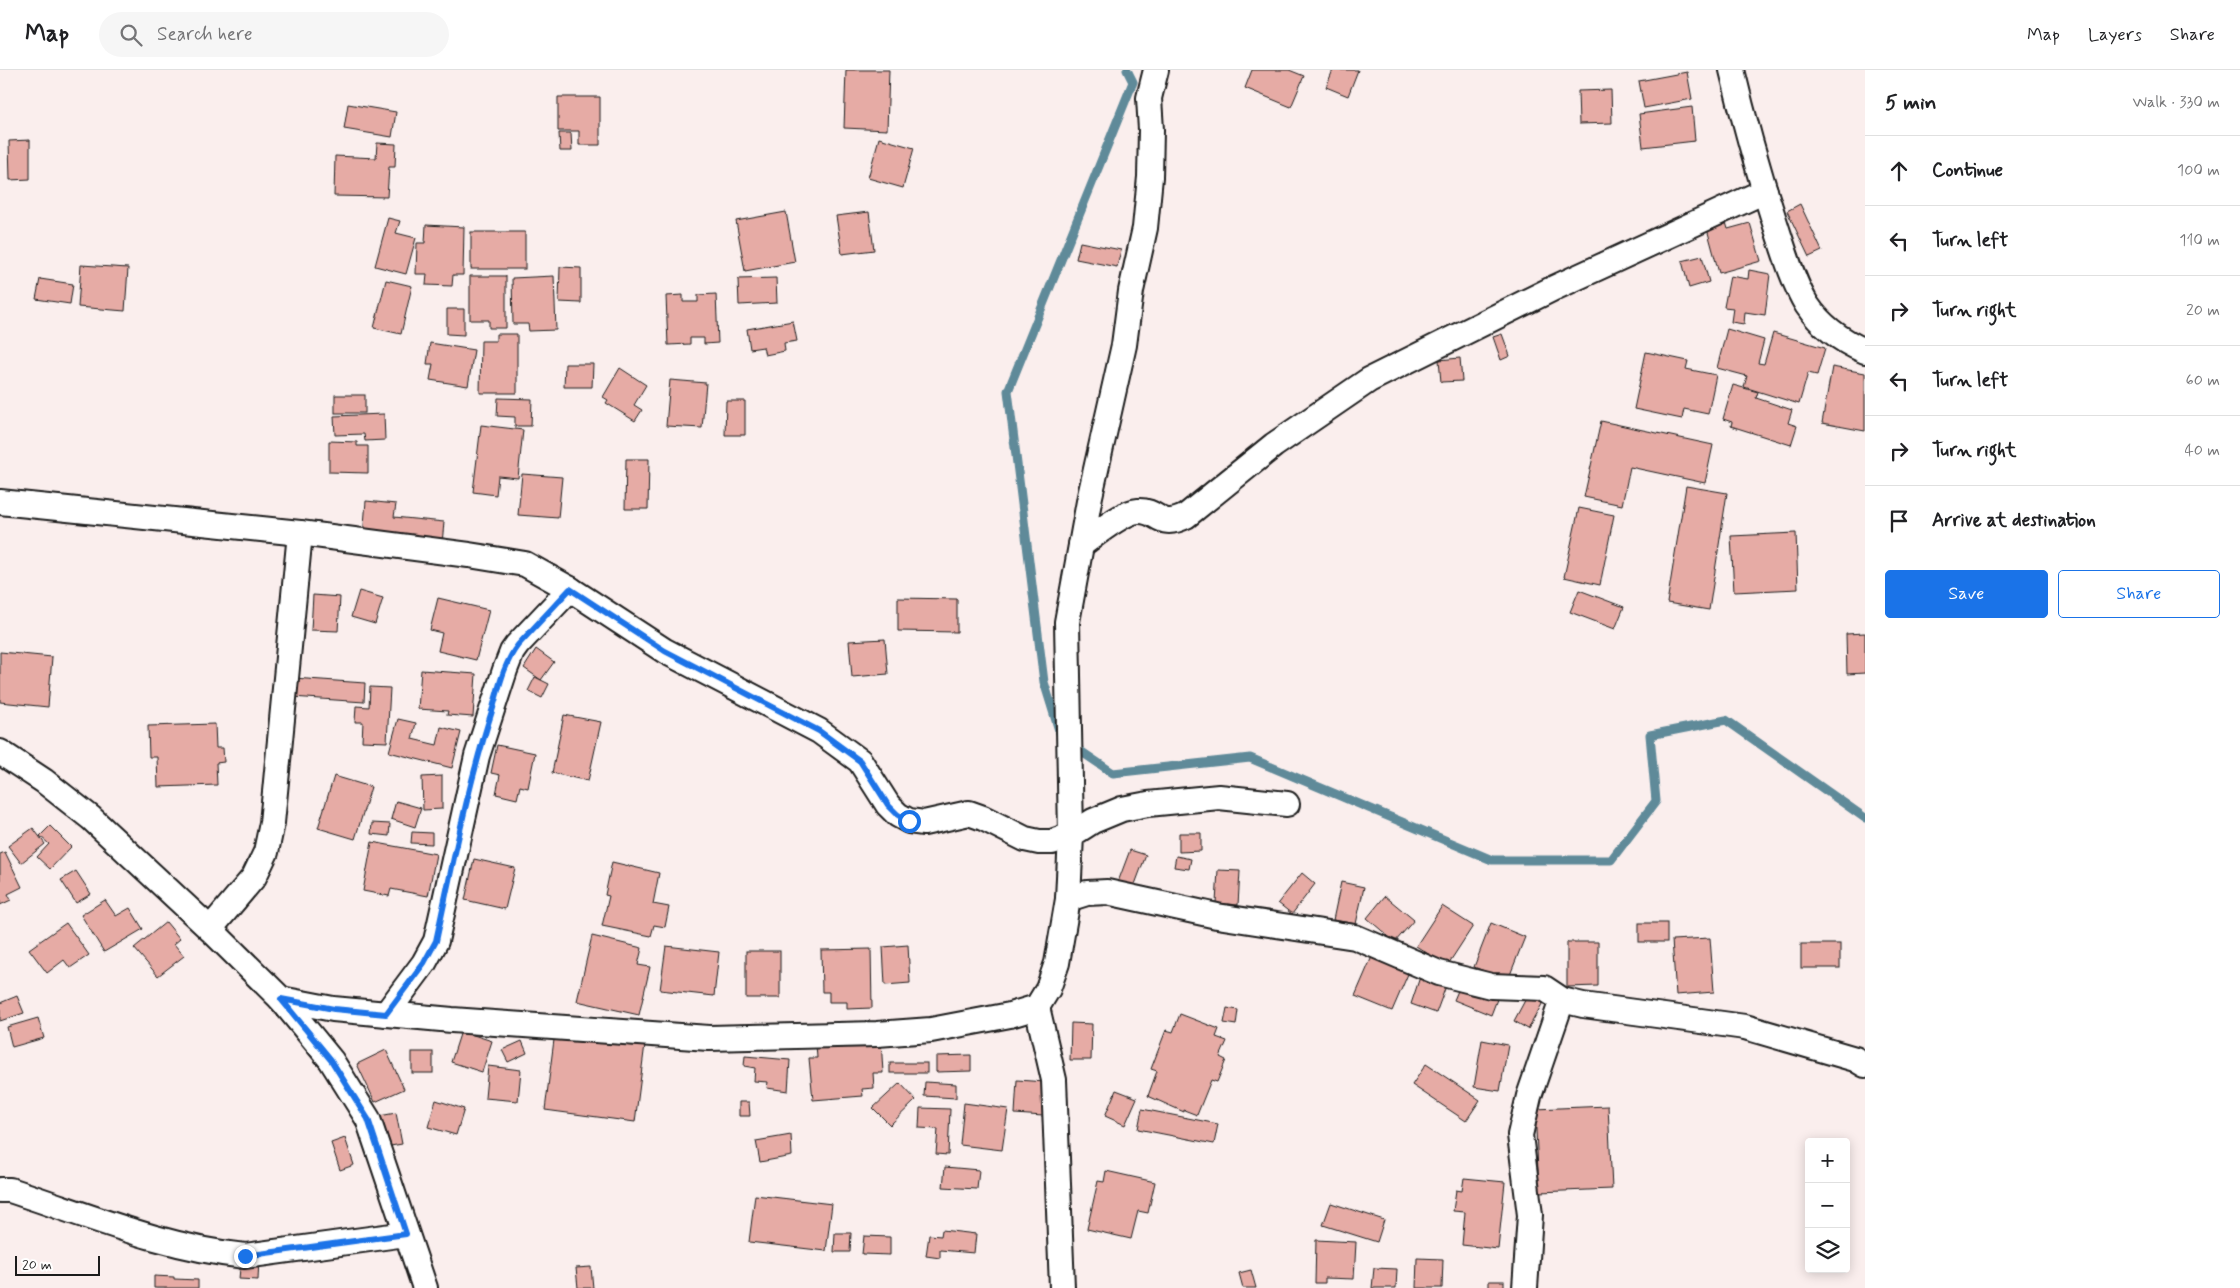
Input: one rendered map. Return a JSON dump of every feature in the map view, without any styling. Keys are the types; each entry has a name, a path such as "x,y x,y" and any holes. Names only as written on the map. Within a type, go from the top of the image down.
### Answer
{"street":[{"path":"281,999 334,1009 386,1014 709,1038 876,1034 931,1030 1010,1015 1037,1007 1048,989 1057,963 1068,899 1071,835 1067,622 1081,545 1124,345 1132,291 1145,228 1150,168 1150,98 1156,70"},
{"path":"1732,70 1765,191 1784,251 1806,304 1823,324 1843,341 1865,351"},
{"path":"1081,545 1125,515 1139,511 1148,513 1166,522 1176,522 1274,445 1369,380 1554,288 1765,191"},
{"path":"0,502 300,534 469,555 525,564 570,589 665,651 827,736 860,761 888,805 898,815 909,821 924,823 969,813 1025,839 1052,842 1071,835 1093,821 1122,809 1148,804 1220,797 1287,804"},
{"path":"210,929 254,877 266,852 272,823 300,534"},
{"path":"386,1014 424,963 436,941 477,756 512,652 570,589"},
{"path":"0,752 44,781 91,818 210,929 281,999 331,1060 368,1119 425,1288"},
{"path":"1068,899 1087,893 1107,892 1217,916 1355,937 1439,973 1492,986 1544,988 1562,1000 1583,1005 1746,1027 1855,1059 1865,1065"},
{"path":"1525,1288 1530,1216 1520,1136 1529,1096 1562,1000"},
{"path":"1037,1007 1054,1080 1062,1288"},
{"path":"0,1190 10,1190 136,1231 218,1253 245,1256 406,1234"}],"building":[{"path":"846,70 889,70 887,130 844,128"},
{"path":"1252,70 1289,70 1304,76 1291,107 1245,88"},
{"path":"1333,70 1358,70 1348,96 1326,87"},
{"path":"1687,72 1692,99 1644,108 1639,81"},
{"path":"1611,90 1612,123 1579,124 1578,91"},
{"path":"558,97 600,97 600,145 579,145 579,131 558,131"},
{"path":"348,104 396,112 392,137 344,129"},
{"path":"1692,107 1695,141 1643,147 1639,114"},
{"path":"559,133 571,133 572,151 560,151"},
{"path":"879,138 914,148 903,188 868,178"},
{"path":"30,140 30,179 10,180 9,141"},
{"path":"377,143 396,144 395,167 389,167 387,197 334,196 335,156 376,158"},
{"path":"1800,204 1822,251 1809,257 1787,211"},
{"path":"786,212 795,262 745,271 736,221"},
{"path":"869,212 874,250 842,254 836,216"},
{"path":"388,218 400,221 396,233 416,238 406,274 375,266"},
{"path":"1725,219 1728,229 1750,223 1761,261 1719,273 1706,225"},
{"path":"426,225 464,227 463,275 453,275 452,286 426,285 427,274 416,274 417,243 425,243"},
{"path":"471,232 525,232 525,269 471,269"},
{"path":"1080,242 1121,250 1117,267 1076,259"},
{"path":"1702,256 1709,282 1689,288 1682,261"},
{"path":"81,265 128,268 125,311 78,307"},
{"path":"560,267 581,268 581,303 559,302"},
{"path":"1749,270 1770,274 1765,315 1745,312 1744,324 1731,322 1733,308 1724,307 1730,276 1748,279"},
{"path":"470,276 506,276 506,328 489,328 489,320 470,320"},
{"path":"554,276 556,330 529,331 528,324 513,324 512,278"},
{"path":"776,278 777,303 739,305 738,279"},
{"path":"40,279 73,284 70,304 36,299"},
{"path":"386,280 412,286 401,334 374,328"},
{"path":"716,294 718,343 704,344 704,338 690,338 690,344 668,345 666,296 683,295 683,302 698,302 698,295"},
{"path":"447,309 464,309 464,335 447,334"},
{"path":"793,321 797,341 784,343 785,351 765,355 763,347 750,349 747,329"},
{"path":"1727,329 1764,340 1758,363 1764,364 1773,333 1825,348 1817,375 1808,373 1799,404 1744,387 1747,376 1717,368"},
{"path":"496,334 517,334 517,393 480,393 481,341 496,341"},
{"path":"1502,334 1510,356 1501,360 1493,337"},
{"path":"430,343 474,350 468,386 430,380 433,364 427,364"},
{"path":"1646,352 1688,361 1686,369 1716,375 1708,414 1684,409 1682,419 1634,409"},
{"path":"1460,358 1462,381 1441,382 1439,360"},
{"path":"565,364 593,364 592,387 564,387"},
{"path":"1832,367 1865,373 1865,431 1822,423"},
{"path":"620,368 646,385 634,405 642,410 635,421 606,403 608,400 603,397"},
{"path":"670,380 706,383 702,428 666,426"},
{"path":"1733,385 1758,392 1756,398 1792,410 1788,423 1797,426 1791,445 1731,426 1732,422 1723,419"},
{"path":"335,395 365,395 365,413 335,413"},
{"path":"498,398 532,399 531,426 515,426 515,417 497,416"},
{"path":"726,401 745,401 745,435 725,435"},
{"path":"384,414 385,440 365,441 364,434 335,435 334,416"},
{"path":"1601,421 1713,445 1705,483 1630,467 1622,505 1584,497"},
{"path":"481,425 523,430 518,478 498,476 496,495 473,492"},
{"path":"329,441 357,442 357,446 368,446 368,473 329,472"},
{"path":"626,459 649,459 648,509 625,509"},
{"path":"522,474 562,477 558,518 518,515"},
{"path":"1686,486 1727,493 1709,610 1667,603"},
{"path":"366,501 396,504 394,517 444,522 442,544 363,537"},
{"path":"1579,508 1614,515 1600,585 1564,577"},
{"path":"1796,533 1798,589 1734,592 1731,536"},
{"path":"1579,590 1624,607 1615,629 1570,612"},
{"path":"359,591 383,598 375,624 351,617"},
{"path":"313,595 340,597 338,631 311,630"},
{"path":"438,598 489,610 476,660 438,651 442,633 430,630"},
{"path":"898,598 957,599 957,632 898,631"},
{"path":"1865,633 1865,673 1847,674 1846,634"},
{"path":"885,639 888,674 852,677 849,641"},
{"path":"536,649 554,662 541,680 524,668"},
{"path":"0,652 52,657 48,707 0,702"},
{"path":"421,670 476,674 473,717 447,715 448,711 418,709"},
{"path":"535,677 549,684 542,698 528,691"},
{"path":"293,678 365,683 364,702 292,697"},
{"path":"370,687 390,688 387,742 362,741 363,722 355,722 356,706 369,707"},
{"path":"564,715 601,722 588,781 552,773"},
{"path":"398,719 416,723 412,739 437,745 441,727 461,732 452,768 389,752"},
{"path":"215,724 216,748 223,748 224,762 216,763 217,785 158,787 157,757 149,757 148,726"},
{"path":"497,745 535,753 528,788 520,786 517,799 496,794 500,775 491,773"},
{"path":"334,776 371,787 355,839 318,828"},
{"path":"442,776 442,809 423,810 422,777"},
{"path":"396,801 421,808 415,827 391,819"},
{"path":"372,823 390,824 389,836 371,834"},
{"path":"50,826 71,847 50,869 37,857 49,844 40,836"},
{"path":"33,828 45,844 21,863 8,846"},
{"path":"412,832 432,833 432,844 411,843"},
{"path":"1179,833 1201,833 1201,851 1179,852"},
{"path":"372,842 436,854 428,896 391,889 389,896 363,891"},
{"path":"1130,850 1146,855 1134,887 1118,882"},
{"path":"5,852 22,887 8,894 11,900 0,905 0,854"},
{"path":"1176,856 1191,859 1189,869 1174,867"},
{"path":"474,859 515,868 505,909 465,900"},
{"path":"612,862 659,873 653,904 669,907 665,927 654,925 651,936 602,926 609,896 605,895"},
{"path":"1218,870 1240,871 1238,905 1216,903"},
{"path":"76,871 91,894 76,903 61,880"},
{"path":"1302,873 1315,884 1292,914 1278,903"},
{"path":"1341,882 1364,887 1356,924 1333,920"},
{"path":"1385,896 1414,920 1395,942 1367,918"},
{"path":"105,900 116,916 130,908 143,929 104,952 81,915"},
{"path":"1442,906 1473,926 1447,966 1416,946"},
{"path":"166,922 180,939 174,944 184,956 158,976 134,948"},
{"path":"66,923 89,955 70,968 64,960 47,973 29,949"},
{"path":"1491,923 1525,937 1508,980 1474,967"},
{"path":"1639,923 1667,923 1667,942 1639,942"},
{"path":"592,936 642,948 638,965 650,967 639,1015 577,1001"},
{"path":"1710,938 1714,992 1676,995 1672,940"},
{"path":"1567,942 1598,942 1598,986 1567,987"},
{"path":"1801,944 1840,944 1840,968 1801,968"},
{"path":"908,945 910,983 885,985 883,947"},
{"path":"666,946 719,952 714,996 660,990"},
{"path":"871,949 872,1008 847,1009 847,1002 829,1002 829,992 822,992 821,950"},
{"path":"746,951 780,951 780,998 746,998"},
{"path":"1374,952 1411,967 1392,1011 1355,996"},
{"path":"1420,977 1446,986 1436,1013 1411,1004"},
{"path":"1463,979 1499,994 1491,1015 1454,1000"},
{"path":"1531,989 1546,997 1528,1029 1514,1021"},
{"path":"17,996 24,1013 0,1021 0,1003"},
{"path":"1227,1008 1238,1010 1236,1025 1224,1023"},
{"path":"1180,1014 1219,1029 1216,1037 1227,1041 1220,1057 1226,1060 1217,1082 1211,1080 1197,1115 1184,1110 1184,1112 1148,1096 1157,1071 1151,1069 1166,1030 1173,1032"},
{"path":"38,1018 44,1038 12,1047 7,1027"},
{"path":"1071,1023 1092,1024 1091,1060 1070,1060"},
{"path":"461,1031 492,1041 482,1072 451,1062"},
{"path":"555,1032 645,1044 635,1122 545,1110"},
{"path":"881,1039 883,1073 873,1073 874,1088 862,1089 863,1096 813,1100 809,1058 817,1058 816,1044"},
{"path":"1482,1040 1508,1045 1500,1091 1474,1087"},
{"path":"522,1041 527,1053 508,1062 502,1050"},
{"path":"386,1050 404,1089 375,1102 357,1064"},
{"path":"412,1052 433,1052 433,1073 412,1073"},
{"path":"971,1055 971,1071 936,1072 936,1056"},
{"path":"745,1056 790,1060 788,1091 767,1088 768,1082 754,1081 755,1068 744,1066"},
{"path":"890,1063 927,1063 927,1073 890,1073"},
{"path":"1426,1064 1480,1100 1466,1121 1412,1085"},
{"path":"488,1066 521,1070 518,1101 485,1098"},
{"path":"1017,1080 1045,1082 1043,1116 1015,1114"},
{"path":"925,1082 956,1084 956,1098 924,1096"},
{"path":"900,1083 916,1100 890,1125 873,1108"},
{"path":"1116,1090 1137,1098 1125,1125 1105,1116"},
{"path":"436,1100 464,1109 456,1135 428,1127"},
{"path":"739,1102 749,1102 750,1116 739,1116"},
{"path":"964,1103 1008,1109 1002,1150 960,1145"},
{"path":"1608,1106 1612,1189 1539,1192 1535,1109"},
{"path":"920,1108 950,1109 948,1155 936,1154 938,1129 919,1128"},
{"path":"1142,1109 1218,1124 1214,1144 1138,1129"},
{"path":"396,1113 402,1144 385,1147 379,1116"},
{"path":"791,1135 792,1156 760,1162 756,1141"},
{"path":"345,1138 354,1165 340,1170 331,1143"},
{"path":"945,1167 979,1170 977,1189 943,1187"},
{"path":"1106,1171 1155,1182 1148,1213 1138,1211 1131,1239 1087,1229 1098,1181 1104,1182"},
{"path":"1464,1178 1505,1182 1498,1249 1462,1245 1465,1212 1453,1211 1456,1190 1462,1191"},
{"path":"755,1195 832,1204 826,1251 749,1242"},
{"path":"1331,1203 1384,1220 1377,1242 1323,1225"},
{"path":"942,1230 976,1234 974,1253 940,1250 940,1258 926,1256 929,1235 941,1236"},
{"path":"835,1233 851,1233 850,1252 834,1252"},
{"path":"864,1236 890,1237 890,1255 862,1254"},
{"path":"1316,1240 1356,1242 1354,1279 1325,1278 1325,1283 1315,1283"},
{"path":"241,1258 259,1259 258,1280 239,1279"},
{"path":"1417,1258 1443,1259 1442,1288 1416,1288"},
{"path":"591,1267 593,1288 578,1288 576,1268"},
{"path":"1374,1268 1397,1269 1396,1288 1372,1288"},
{"path":"1251,1270 1256,1288 1243,1288 1239,1273"},
{"path":"154,1276 198,1280 198,1288 154,1288"},
{"path":"1489,1281 1504,1281 1504,1288 1489,1288"}],"waterway":[{"path":"1061,737 1044,682 1008,391 1133,82 1127,70"},
{"path":"1073,746 1113,773 1250,758 1492,860 1611,860 1656,801 1650,735 1726,720 1865,818"}],"route":[{"path":"245,1256 406,1234 368,1119 331,1060 281,999 334,1009 386,1014 424,963 436,941 477,756 512,652 570,589 665,651 819,731 834,741 860,761 888,805 898,815 909,821"}]}
